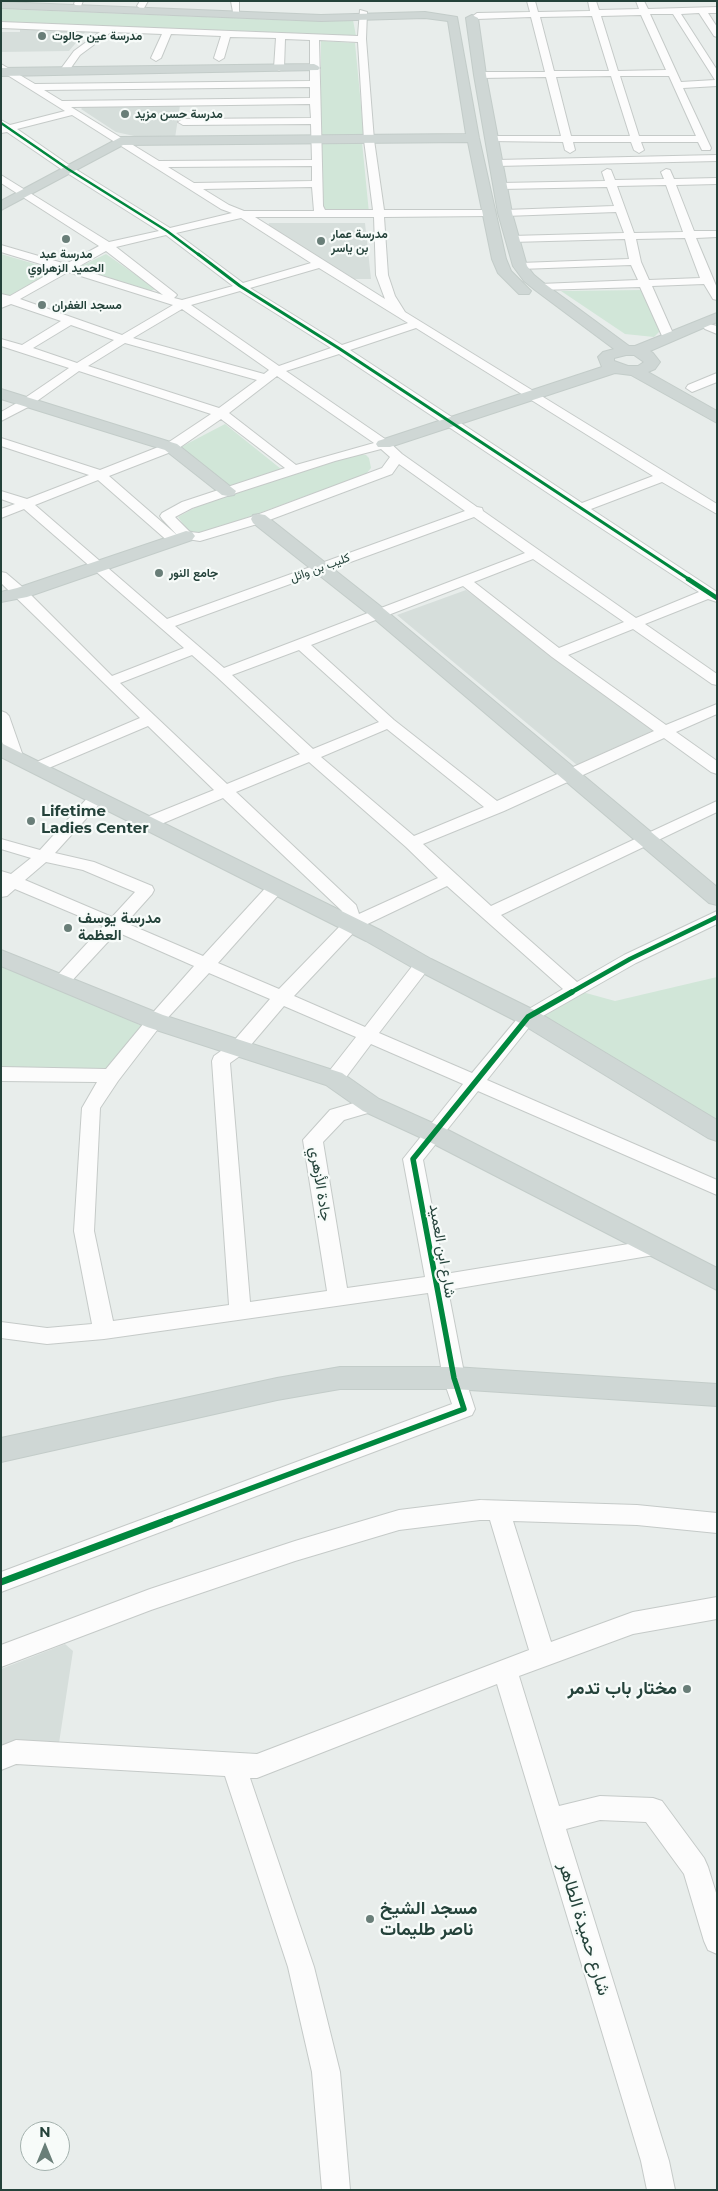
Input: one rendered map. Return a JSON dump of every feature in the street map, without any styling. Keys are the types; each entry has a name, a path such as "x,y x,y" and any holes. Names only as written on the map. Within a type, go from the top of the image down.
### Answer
{"main road":[{"path":"14,1 236,6 298,12 425,15 450,19 474,13 480,74 505,213 520,266 529,278 536,293"},
{"path":"1,5 320,18 443,7 436,12 438,15 450,19"},
{"path":"450,19 499,259 506,273 631,351 645,365 717,418"},
{"path":"3,70 314,68"},
{"path":"1,206 121,141 316,141 473,138"},
{"path":"384,444 533,395 607,357 715,325"},
{"path":"645,365 673,342 715,325"},
{"path":"607,357 645,365 717,402"},
{"path":"1,394 171,447 228,491"},
{"path":"259,519 378,613 717,898"},
{"path":"1,597 181,538"},
{"path":"7,756 38,767 351,925 528,1017 717,1132"},
{"path":"1,957 155,1021 334,1079 371,1105 435,1134 717,1280"},
{"path":"1,1450 277,1389 340,1378 454,1378 717,1395"}],"street":[{"path":"531,1 574,162"},
{"path":"592,1 642,161"},
{"path":"640,1 702,139 714,158 717,169"},
{"path":"708,1 715,10"},
{"path":"474,13 535,16 715,10"},
{"path":"702,11 717,34"},
{"path":"676,12 717,78"},
{"path":"363,15 362,39 370,140 379,214 382,274 389,297 404,316"},
{"path":"1,25 362,39"},
{"path":"65,70 77,53 109,29"},
{"path":"156,58 167,43 168,31"},
{"path":"219,58 227,34"},
{"path":"279,68 276,48 282,36"},
{"path":"315,37 314,84 320,210"},
{"path":"93,41 113,41"},
{"path":"153,43 167,43"},
{"path":"181,142 189,69"},
{"path":"3,70 62,104 225,207 243,214 320,264 717,510"},
{"path":"480,74 672,73"},
{"path":"678,85 717,83"},
{"path":"34,87 314,84"},
{"path":"62,104 315,101"},
{"path":"4,128 74,112"},
{"path":"183,122 316,121"},
{"path":"4,128 167,231 240,286 340,349 713,595"},
{"path":"492,139 702,139"},
{"path":"496,163 714,158"},
{"path":"660,160 707,281 717,297"},
{"path":"603,161 630,236 635,262 668,338"},
{"path":"159,164 317,163"},
{"path":"1,178 23,194 107,246 182,304 384,444 398,457 717,681"},
{"path":"501,186 717,181"},
{"path":"192,186 318,184"},
{"path":"225,207 379,214 490,213"},
{"path":"505,213 620,209"},
{"path":"5,300 107,246 243,214 320,210"},
{"path":"511,239 717,234"},
{"path":"1,248 68,267 182,304"},
{"path":"520,266 635,262"},
{"path":"1,417 26,403 122,339 182,304 320,264"},
{"path":"536,293 643,283 707,281"},
{"path":"5,300 122,339 265,378"},
{"path":"9,347 69,322"},
{"path":"1,514 24,503 171,447 221,413 277,370 417,324"},
{"path":"9,347 221,413 294,470"},
{"path":"692,388 717,377"},
{"path":"1,442 99,474 181,538 200,537 259,519 387,471 398,457"},
{"path":"181,538 167,516 187,505 294,470 384,444"},
{"path":"580,508 664,477"},
{"path":"1,495 24,503 222,674 311,756 412,843 449,879 575,990"},
{"name":"كليب بن وائل","path":"164,625 477,511"},
{"path":"222,674 536,553"},
{"path":"1,576 21,592 149,720 350,909 351,925"},
{"path":"465,581 558,654 666,730 717,769"},
{"path":"558,654 713,595"},
{"path":"301,644 389,723 495,808"},
{"path":"110,682 192,650"},
{"path":"412,843 495,808 717,708"},
{"path":"1,716 7,756"},
{"path":"38,767 149,720"},
{"path":"148,823 389,723"},
{"path":"5,883 43,856 97,797"},
{"path":"489,914 717,806"},
{"path":"1,844 88,866 146,890 116,925 61,982"},
{"path":"240,1311 221,1061 238,1048 282,997 351,925 449,879"},
{"path":"5,883 116,925 717,1188"},
{"path":"104,1330 84,1232 91,1108 111,1076 155,1021 276,887"},
{"path":"435,1134 528,1017 630,959 717,917"},
{"path":"334,1079 423,964"},
{"path":"1,1074 111,1076"},
{"name":"جادة الأزهري","path":"338,1298 312,1140 337,1114 371,1105"},
{"name":"شارع ابن العميد","path":"1,1582 464,1409 454,1378 435,1284 414,1159 435,1134"},
{"path":"1,1330 47,1336 104,1330 435,1284 653,1248"},
{"path":"1,1656 150,1600 295,1551 399,1520 480,1510 498,1510 637,1515 717,1523"},
{"path":"498,1510 543,1656"},
{"path":"1,1758 16,1752 257,1766 505,1670 633,1623 717,1608"},
{"name":"شارع حميدة الطاهر","path":"505,1670 655,2160 661,2190"},
{"path":"233,1764 303,1976 326,2072 336,2190"},
{"path":"551,1820 600,1808 653,1810 695,1867 717,1941"}],"shaded area":[{"path":"20,29 86,31 69,51 1,52 1,32 20,32"},
{"path":"180,105 175,138 143,138 116,132 81,109 83,107"},
{"path":"269,223 365,223 371,279 354,279 268,226"},
{"path":"466,590 654,730 577,765 397,615"},
{"path":"65,1644 73,1651 59,1743 1,1748 1,1669"}],"green space":[{"path":"1,9 309,21 353,20 356,36 1,23"},
{"path":"321,41 355,43 364,137 321,137"},
{"path":"320,142 362,142 369,213 322,214"},
{"path":"1,254 55,270 7,297 1,295"},
{"path":"106,254 156,289 150,291 75,269"},
{"path":"643,290 660,331 654,337 625,334 561,291"},
{"path":"225,424 281,469 230,486 181,447"},
{"path":"356,454 366,455 369,458 371,468 366,474 202,534 189,532 178,517 198,506"},
{"path":"1,961 142,1026 108,1070 1,1068"},
{"path":"717,977 717,1132 528,1017 575,990 615,1001"}],"cycle path":[{"path":"1,123 68,169 167,231 240,286 340,349 717,598"},
{"path":"1,1582 464,1409 454,1378 413,1159 528,1017 630,959 717,917"}],"place":[{"name":"مدرسة عين جالوت","path":"42,36"},
{"name":"مدرسة حسن مزيد","path":"125,114"},
{"name":"مدرسة عبد الحميد الزهراوي","path":"66,239"},
{"name":"مدرسة عمار بن ياسر","path":"321,241"},
{"name":"مسجد الغفران","path":"42,305"},
{"name":"جامع النور","path":"159,573"},
{"name":"Lifetime Ladies Center","path":"31,821"},
{"name":"مدرسة يوسف العظمة","path":"68,928"},
{"name":"مختار باب تدمر","path":"687,1689"},
{"name":"مسجد الشيخ ناصر طليمات","path":"370,1919"}]}
